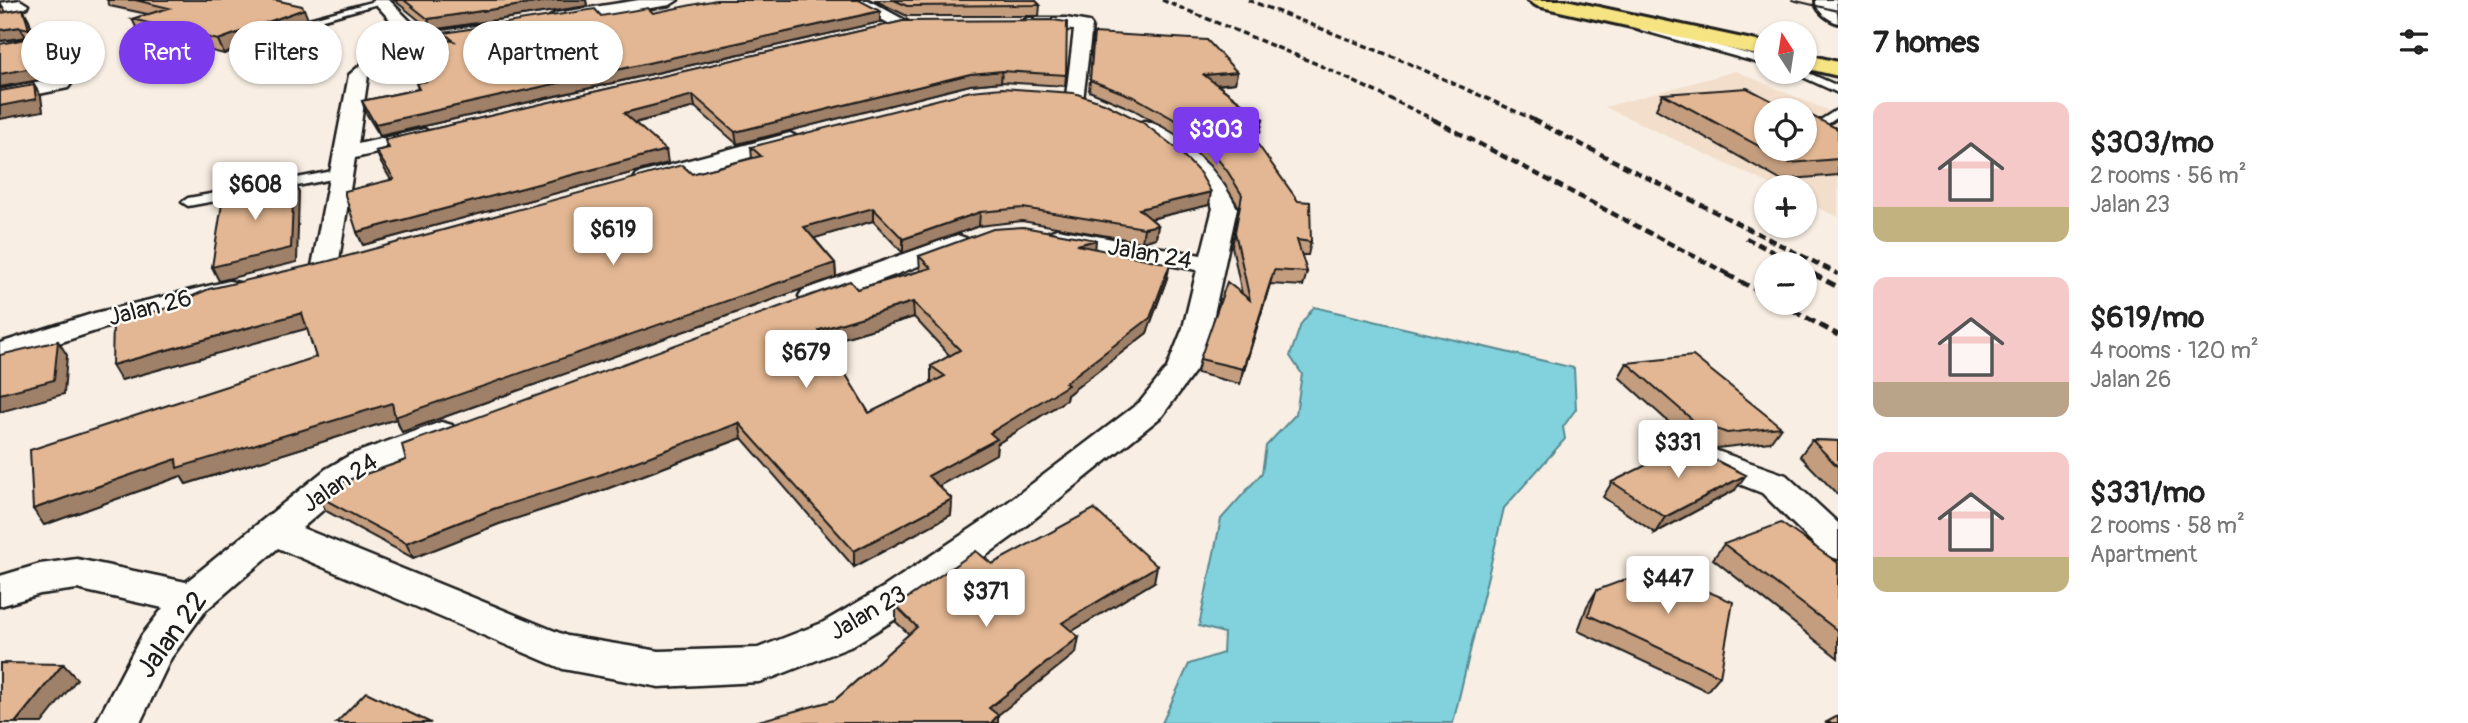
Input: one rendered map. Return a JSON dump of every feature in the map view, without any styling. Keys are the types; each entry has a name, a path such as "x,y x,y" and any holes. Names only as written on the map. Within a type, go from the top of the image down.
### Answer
{"highway":[{"path":"1537,0 1597,4 1754,32"},
{"path":"1597,4 1754,47"},
{"path":"1817,46 1838,52"},
{"path":"1817,64 1838,69"}],"main road":[{"path":"1826,0 1825,3 1838,16"}],"street":[{"path":"542,20 670,0"},
{"path":"855,0 910,23 876,30"},
{"path":"380,1 399,21"},
{"path":"0,8 20,5"},
{"name":"Jalan 23","path":"273,531 563,652 659,669 759,665 836,635 898,598 1000,527 1151,409 1181,370 1197,328 1225,208 1219,194 1184,154 1149,128 1116,112 1065,95 1083,26 1066,23 1012,23"},
{"path":"0,96 61,84"},
{"path":"325,266 358,84"},
{"path":"345,163 439,131"},
{"path":"617,186 816,132"},
{"name":"Jalan 24","path":"1036,233 1212,265"},
{"path":"788,305 978,236"},
{"path":"299,272 352,259"},
{"name":"Jalan 26","path":"0,353 105,319 247,285"},
{"name":"Jalan 24","path":"273,531 338,478 362,463 464,424"},
{"path":"1700,456 1774,484 1838,545"},
{"name":"Jalan 22","path":"118,723 156,647 192,599 273,531"},
{"path":"0,591 40,579 77,574 192,599"}],"lane":[{"path":"313,19 380,1"},
{"path":"1597,4 1661,33 1754,59"},
{"path":"1817,81 1838,90"},
{"path":"1838,112 1814,128 1838,141"},
{"path":"188,202 260,189 345,163"}],"shaded area":[{"path":"1736,71 1754,79 1754,84 1766,84 1799,98 1754,98 1754,161 1817,161 1817,106 1838,115 1838,217 1817,207 1817,175 1754,177 1605,107"}],"water":[{"path":"1314,307 1574,368 1576,409 1563,427 1565,439 1504,508 1453,723 1162,723 1189,664 1223,653 1224,633 1199,626 1221,519 1262,473 1266,446 1296,414 1302,374 1290,356 1301,324"}],"building":[{"path":"135,0 275,0 302,6 304,9 271,21 229,21 229,36 218,40 215,39 215,21 132,19 169,8"},
{"path":"404,0 554,0 428,19"},
{"path":"716,0 859,0 880,11 623,69 623,21 520,21 595,9 601,16 648,8 653,13"},
{"path":"894,0 1035,0 1040,5 907,6"},
{"path":"0,4 1,13 23,9 27,21 21,21 21,27 0,30"},
{"path":"903,21 1067,22 1066,75 1002,71 970,74 735,132 693,95 624,113 666,150 357,232 345,195 345,191 394,179 376,151 389,148 385,140"},
{"path":"463,30 463,84 554,84 375,124 362,101 419,89 416,84 449,84 449,40 454,41 449,37 449,32"},
{"path":"1094,33 1207,40 1237,72 1204,75 1263,119 1242,122 1298,201 1310,202 1311,242 1297,240 1307,272 1274,270 1243,369 1200,359 1227,282 1250,300 1235,232 1242,195 1212,152 1177,121 1136,98 1090,80"},
{"path":"21,40 21,70 0,74 0,44"},
{"path":"34,85 36,99 0,106 0,91"},
{"path":"1002,88 1074,93 1104,103 1142,122 1176,148 1200,173 1211,192 1139,209 1158,225 1144,228 1023,208 980,212 903,239 873,208 804,227 835,263 395,417 392,403 177,468 176,459 33,509 30,450 316,357 302,313 112,365 113,322 191,302 190,297 209,289 329,261 682,165 692,174 761,156 751,147 971,91"},
{"path":"1747,88 1766,98 1754,98 1754,143 1663,94"},
{"path":"1817,118 1838,129 1838,159 1817,161"},
{"path":"294,179 291,248 212,267 224,191"},
{"path":"1023,227 1096,240 1077,245 1170,264 1150,318 1065,383 1068,385 990,433 997,439 928,476 952,499 854,551 739,423 597,476 493,509 406,543 318,496 328,487 406,460 402,445 850,281 857,289 931,268 919,256 993,229","holes":["913,302 960,350 931,366 945,376 869,413 819,330"]},
{"path":"58,341 54,380 0,394 0,355"},
{"path":"1693,356 1781,427 1727,433 1711,427 1703,429 1627,363"},
{"path":"1812,440 1838,441 1838,467"},
{"path":"1691,443 1697,451 1746,475 1665,517 1612,482"},
{"path":"1094,509 1157,566 1062,623 1079,637 989,708 998,715 991,723 751,723 835,700 917,627 896,606 976,551 992,564"},
{"path":"1781,523 1838,563 1838,631 1724,544"},
{"path":"1654,569 1733,602 1720,676 1588,615 1597,590"},
{"path":"0,663 63,664 15,723 0,723"},
{"path":"366,692 431,723 336,723"},
{"path":"1838,716 1838,723 1825,723"}],"tram line":[{"path":"1792,0 1838,11"}],"railway":[{"path":"1162,0 1317,64 1437,121"},
{"path":"1248,0 1399,59 1537,121"},
{"path":"1434,120 1730,275"},
{"path":"1533,120 1838,274"},
{"path":"1746,238 1773,252"},
{"path":"1726,274 1754,289"},
{"path":"1817,276 1838,287"},
{"path":"1802,315 1838,335"}]}
